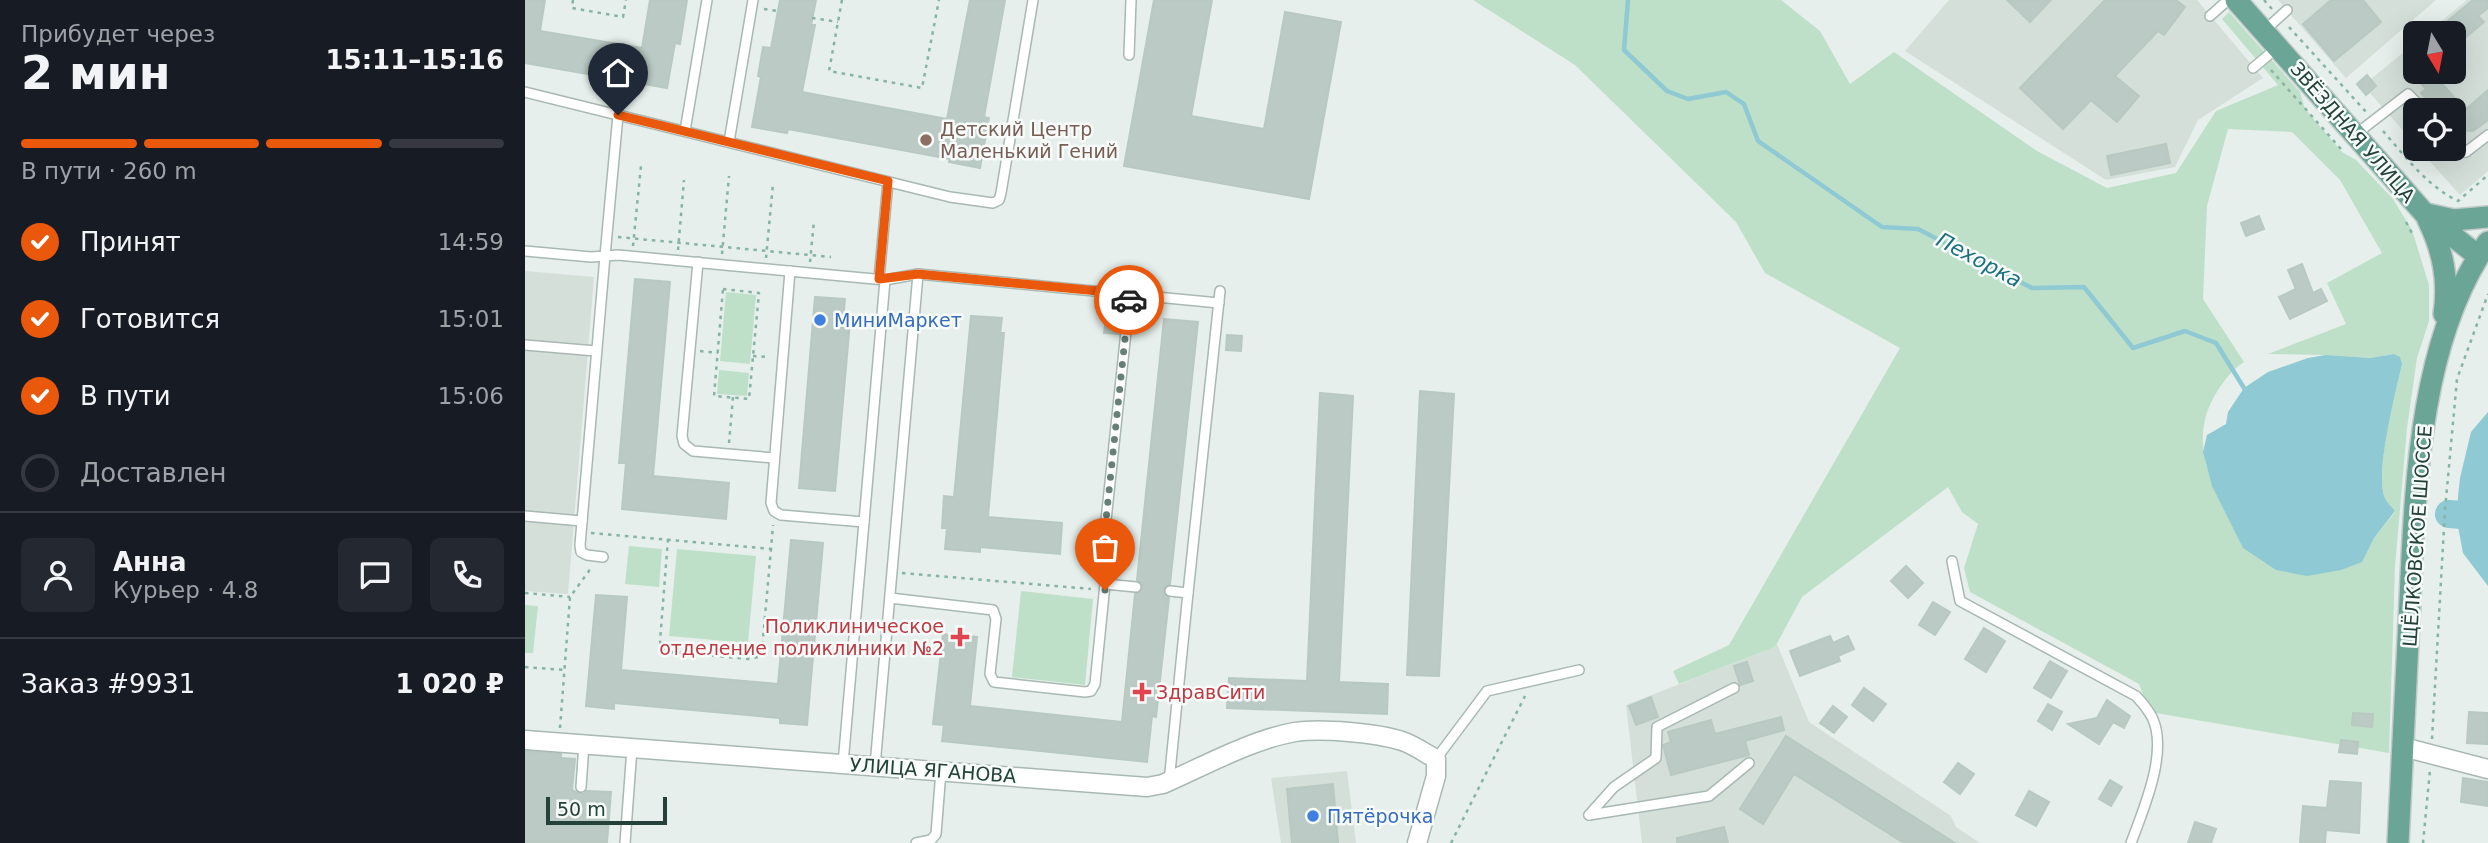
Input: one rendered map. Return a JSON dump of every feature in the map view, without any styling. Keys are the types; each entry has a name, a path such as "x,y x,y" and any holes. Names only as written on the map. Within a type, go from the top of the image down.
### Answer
{"main road":[{"name":"ЗВЁЗДНАЯ УЛИЦА","path":"2236,0 2277,19 2278,47 2348,141 2425,214 2483,249"},
{"path":"2425,214 2454,220 2488,217"},
{"path":"2425,214 2438,240 2446,279 2441,344"},
{"name":"ЩЁЛКОВСКОЕ ШОССЕ","path":"2398,843 2412,555 2425,420 2441,344 2461,289 2483,249"}],"street":[{"name":"УЛИЦА ЯГАНОВА","path":"525,740 554,746 584,744 1147,787 1169,782 1269,738 1293,732 1315,730 1403,742 1436,759"},
{"path":"2403,747 2488,769"},
{"path":"1417,843 1436,776 1436,759"}],"lane":[{"path":"685,131 707,0"},
{"path":"729,142 753,0"},
{"path":"525,92 984,203 999,200 1033,0"},
{"path":"1129,55 1131,0"},
{"path":"2210,16 2228,0"},
{"path":"2253,68 2278,47"},
{"path":"2348,141 2408,94 2412,98"},
{"path":"603,557 581,552 581,532 618,115"},
{"path":"2466,152 2488,135"},
{"path":"843,764 864,522 888,181"},
{"path":"525,251 591,257 632,256 882,280 918,274 1219,303"},
{"path":"698,262 682,436 684,444 693,450 774,458"},
{"path":"790,271 771,503 774,511 781,515 864,522"},
{"path":"875,766 918,274"},
{"path":"1169,782 1220,291"},
{"path":"890,598 993,610 996,620 990,674 994,682 1085,692 1094,689 1105,587 1102,558 1130,294"},
{"path":"525,345 596,351"},
{"path":"525,516 582,521"},
{"path":"1952,561 1960,601 2136,696 2153,719 2157,761 2150,791 2131,843"},
{"path":"1105,587 1136,587"},
{"path":"1170,591 1188,593"},
{"path":"1436,759 1487,691 1580,670"},
{"path":"1734,688 1657,727 1656,758 1614,787 1589,816 1709,796 1749,763"},
{"path":"581,787 584,744"},
{"path":"625,843 632,748"},
{"path":"916,843 931,840 936,834 941,771"}],"path":[{"path":"573,0 572,8 623,17 626,0"},
{"path":"842,0 829,71 922,88 939,0"},
{"path":"2264,0 2277,19 2425,178 2445,195 2458,201 2488,175"},
{"path":"812,18 838,22"},
{"path":"2305,109 2348,141"},
{"path":"632,256 641,166"},
{"path":"721,264 729,176"},
{"path":"677,260 684,180"},
{"path":"765,268 773,184"},
{"path":"2403,217 2415,239"},
{"path":"809,273 814,220"},
{"path":"607,236 831,257"},
{"path":"723,289 758,293 749,398 733,397 714,396 723,289"},
{"path":"2423,843 2431,755 2445,510 2457,379 2488,294"},
{"path":"753,356 782,358"},
{"path":"728,454 733,397"},
{"path":"669,540 660,641 662,649 669,652 750,659 758,657 762,650 774,511"},
{"path":"581,532 771,549"},
{"path":"554,746 565,670 570,597 589,571 590,556"},
{"path":"892,572 1105,587"},
{"path":"525,593 570,597"},
{"path":"525,667 565,670"},
{"path":"1451,843 1533,681"}],"shaded area":[{"path":"1949,0 2197,0 2263,78 2198,120 2175,167 2106,180 1905,51"},
{"path":"2278,0 2436,0 2412,21 2403,21 2403,29 2346,78"},
{"path":"2467,0 2488,0 2488,171 2460,195 2430,161 2466,161 2466,98 2403,98 2403,130 2369,92 2376,86 2371,79 2403,53 2403,84 2466,84 2466,21 2442,21"},
{"path":"525,271 594,277 568,594 525,591"},
{"path":"1777,644 1809,722 1951,816 1956,827 1980,843 1642,843 1626,705"},
{"path":"1347,771 1356,843 1281,843 1271,778"}],"green space":[{"path":"1473,0 1781,0 1820,31 1850,84 1894,52 2037,151 2107,188 2176,173 2216,111 2278,85 2222,19 2229,12 2300,92 2305,109 2342,152 2356,160 2393,199 2412,230 2429,285 2429,321 2417,358 2407,428 2395,567 2389,753 2150,712 2139,684 1970,592 1964,568 1978,524 1962,512 1948,487 1802,597 1775,647 1679,684 1673,671 1729,645 1900,348 1765,273 1736,222 1575,65","holes":["2228,129 2292,132 2340,180 2382,253 2327,283 2346,324 2268,354 2370,358 2394,354 2402,364 2387,432 2382,471 2385,498 2395,512 2374,538 2361,562 2224,508 2206,464 2203,449 2205,420 2210,405 2227,378 2244,362 2203,299 2207,206"]},
{"path":"726,292 756,295 750,364 720,361"},
{"path":"719,370 749,373 747,396 717,394"},
{"path":"629,546 662,549 659,587 625,584"},
{"path":"677,549 756,556 748,643 669,636"},
{"path":"1021,591 1093,599 1085,685 1012,677"},
{"path":"525,605 538,606 533,653 525,653"}],"water":[{"path":"2394,354 2400,357 2402,364 2387,433 2382,487 2385,498 2395,511 2374,538 2362,562 2341,570 2307,576 2276,570 2243,548 2212,486 2203,452 2207,435 2226,424 2228,412 2244,388 2268,372 2308,358 2326,355 2370,358"},
{"path":"2488,412 2488,586 2463,553 2456,516 2460,478 2471,432"}],"building":[{"path":"525,0 545,0 540,31 642,48 650,0 687,0 680,44 675,43 667,88 525,63"},
{"path":"780,0 816,0 811,25 815,25 802,92 947,119 970,0 1005,0 984,117 989,118 980,168 949,162 950,159 788,129 787,133 752,127 761,77 758,76 763,47 771,48"},
{"path":"1154,0 1212,0 1191,116 1264,129 1285,12 1341,22 1309,199 1124,166"},
{"path":"2007,0 2051,0 2030,22"},
{"path":"2105,0 2176,0 2185,7 2164,35 2158,31 2115,76 2139,96 2117,122 2091,100 2063,129 2020,88"},
{"path":"2331,0 2363,0 2381,22 2334,61 2303,24"},
{"path":"2473,0 2488,0 2488,8 2478,16 2484,22 2466,37 2466,21 2448,21"},
{"path":"2367,75 2376,86 2366,95 2357,84"},
{"path":"2422,84 2442,84 2455,98 2425,98 2421,93 2426,89"},
{"path":"2488,90 2488,120 2473,131 2466,131 2466,109"},
{"path":"2166,144 2170,163 2111,175 2107,156"},
{"path":"2259,216 2264,229 2246,236 2241,223"},
{"path":"2302,264 2313,293 2321,289 2327,301 2290,319 2279,297 2296,289 2288,270"},
{"path":"635,279 670,282 653,476 729,483 726,519 622,509 626,463 619,463"},
{"path":"815,297 845,299 843,322 850,322 835,491 799,488"},
{"path":"971,316 1002,318 1000,333 1004,333 988,517 1062,523 1060,554 980,547 980,552 945,549 947,528 942,528 944,496 954,497"},
{"path":"1106,318 1120,319 1119,334 1104,333"},
{"path":"1164,319 1198,322 1170,584 1165,586 1163,591 1169,598 1156,717 1152,716 1147,762 942,741 944,725 933,724 943,634 977,637 970,706 1122,722 1135,594 1143,588 1137,580"},
{"path":"1227,335 1242,336 1241,351 1226,350"},
{"path":"1420,391 1454,394 1439,676 1407,675"},
{"path":"1320,393 1353,396 1339,682 1388,684 1387,714 1227,708 1229,678 1307,681"},
{"path":"791,540 823,543 807,725 780,723 780,718 614,703 614,709 586,706 596,595 627,597 621,670 778,684"},
{"path":"1906,566 1923,583 1908,598 1891,581"},
{"path":"1933,602 1950,612 1935,635 1919,625"},
{"path":"1984,628 2005,641 1986,672 1965,659"},
{"path":"1830,636 1833,643 1848,636 1854,649 1838,656 1840,661 1800,676 1790,651"},
{"path":"2050,661 2067,671 2051,698 2034,688"},
{"path":"1747,662 1753,681 1740,685 1734,666"},
{"path":"1864,688 1886,704 1873,721 1852,705"},
{"path":"1651,697 1658,717 1636,725 1629,706"},
{"path":"2107,700 2130,716 2124,728 2113,722 2099,744 2068,724 2097,718"},
{"path":"2048,704 2062,712 2052,730 2038,721"},
{"path":"1833,706 1847,717 1834,733 1820,723"},
{"path":"2469,712 2488,713 2488,744 2467,743"},
{"path":"2353,713 2373,714 2372,727 2352,725"},
{"path":"1781,717 1784,730 1745,741 1749,755 1671,775 1663,745 1671,742 1668,732 1711,720 1715,734"},
{"path":"1786,736 1955,843 1904,843 1794,774 1763,824 1740,809"},
{"path":"2341,740 2358,742 2357,754 2339,752"},
{"path":"525,751 561,754 561,758 575,759 572,790 578,793 611,792 607,843 525,843"},
{"path":"1958,763 1974,774 1960,794 1944,782"},
{"path":"2463,778 2488,782 2488,806 2461,802"},
{"path":"2110,780 2122,787 2111,806 2099,799"},
{"path":"2330,781 2361,783 2359,833 2326,830 2325,843 2300,843 2303,806 2327,808"},
{"name":"Пятёрочка","path":"1333,784 1338,843 1292,843 1287,789"},
{"path":"2029,791 2049,802 2036,826 2016,815"},
{"path":"2195,822 2216,829 2211,843 2188,843"},
{"path":"1724,827 1728,843 1677,843 1677,838"}],"waterway":[{"name":"Пехорка","path":"1628,0 1624,50 1667,91 1688,99 1726,92 1744,104 1758,141 1882,227 1918,229 2032,288 2084,287 2133,348 2185,331 2216,343 2244,388"},
{"name":"Пехорка","path":"2449,514 2488,517"}],"way so far":[{"path":"1105,590 1102,558 1129,300"}],"place":[{"name":"Детский Центр Маленький Гений","path":"926,140"},
{"name":"МиниМаркет","path":"820,320"},
{"name":"Поликлиническое отделение поликлиники №2","path":"960,637"},
{"name":"ЗдравСити","path":"1142,692"},
{"name":"Пятёрочка","path":"1313,816"}],"route":[{"path":"618,115 888,181 879,279 918,274 1130,294 1129,300"}]}
